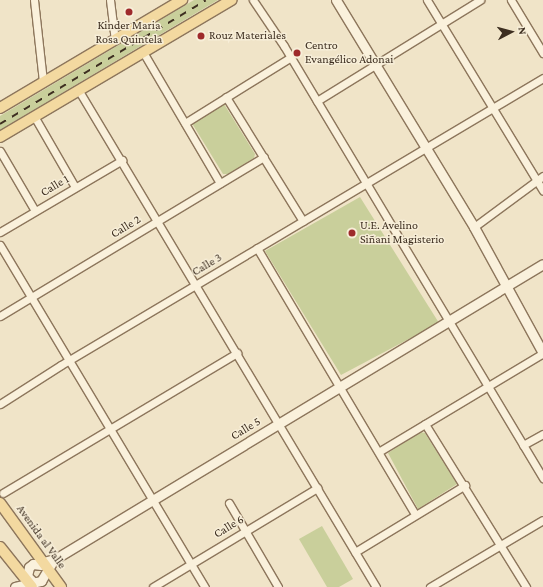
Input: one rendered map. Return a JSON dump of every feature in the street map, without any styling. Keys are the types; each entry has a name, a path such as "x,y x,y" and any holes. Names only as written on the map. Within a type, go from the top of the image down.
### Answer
{"main road":[{"path":"0,108 115,38 182,0"},
{"path":"0,137 232,0"},
{"path":"336,0 474,227 543,353"},
{"name":"Calle 5","path":"41,567 339,387 450,322 543,264"},
{"name":"Avenida al Valle","path":"1,497 41,567 61,587"},
{"path":"0,547 30,583"},
{"path":"30,583 41,567"},
{"path":"14,587 42,581 41,567"},
{"path":"30,583 27,576 41,567"}],"street":[{"path":"34,0 43,82"},
{"path":"110,0 115,38"},
{"path":"253,0 291,57 543,478"},
{"path":"427,0 493,108 540,178 543,191"},
{"path":"317,101 480,0"},
{"path":"511,0 543,53"},
{"path":"143,52 220,183"},
{"path":"185,123 291,57"},
{"name":"Calle 3","path":"0,404 69,360 543,78"},
{"path":"79,91 158,220 376,587"},
{"path":"226,97 304,221"},
{"path":"34,116 75,187"},
{"path":"0,151 35,211"},
{"name":"Calle 2","path":"0,316 264,156"},
{"name":"Calle 1","path":"0,232 122,160"},
{"path":"474,227 540,178"},
{"path":"0,245 205,587"},
{"path":"257,248 339,387 380,451 415,514"},
{"path":"1,497 111,428 237,353"},
{"path":"380,451 543,353"},
{"path":"425,424 502,545 526,587"},
{"path":"524,445 543,434"},
{"path":"355,552 415,514 465,486"},
{"name":"Calle 6","path":"153,587 190,562 317,488"},
{"path":"229,503 278,587"},
{"path":"430,587 543,520"}],"green space":[{"path":"194,0 218,0 0,130 0,116"},
{"path":"224,104 255,154 254,158 228,174 223,174 193,125 193,122"},
{"path":"360,197 439,323 341,375 265,251"},
{"path":"420,432 425,433 457,484 418,509 388,453"},
{"path":"322,526 353,579 339,587 327,587 299,539"}],"railway":[{"path":"0,124 206,0"}],"place":[{"name":"Kinder Maria Rosa Quintela","path":"129,12"},
{"name":"Rouz Materiales","path":"201,36"},
{"name":"Centro Evangélico Adonai","path":"297,53"},
{"name":"U.E. Avelino Siñani Magisterio","path":"352,233"}]}
